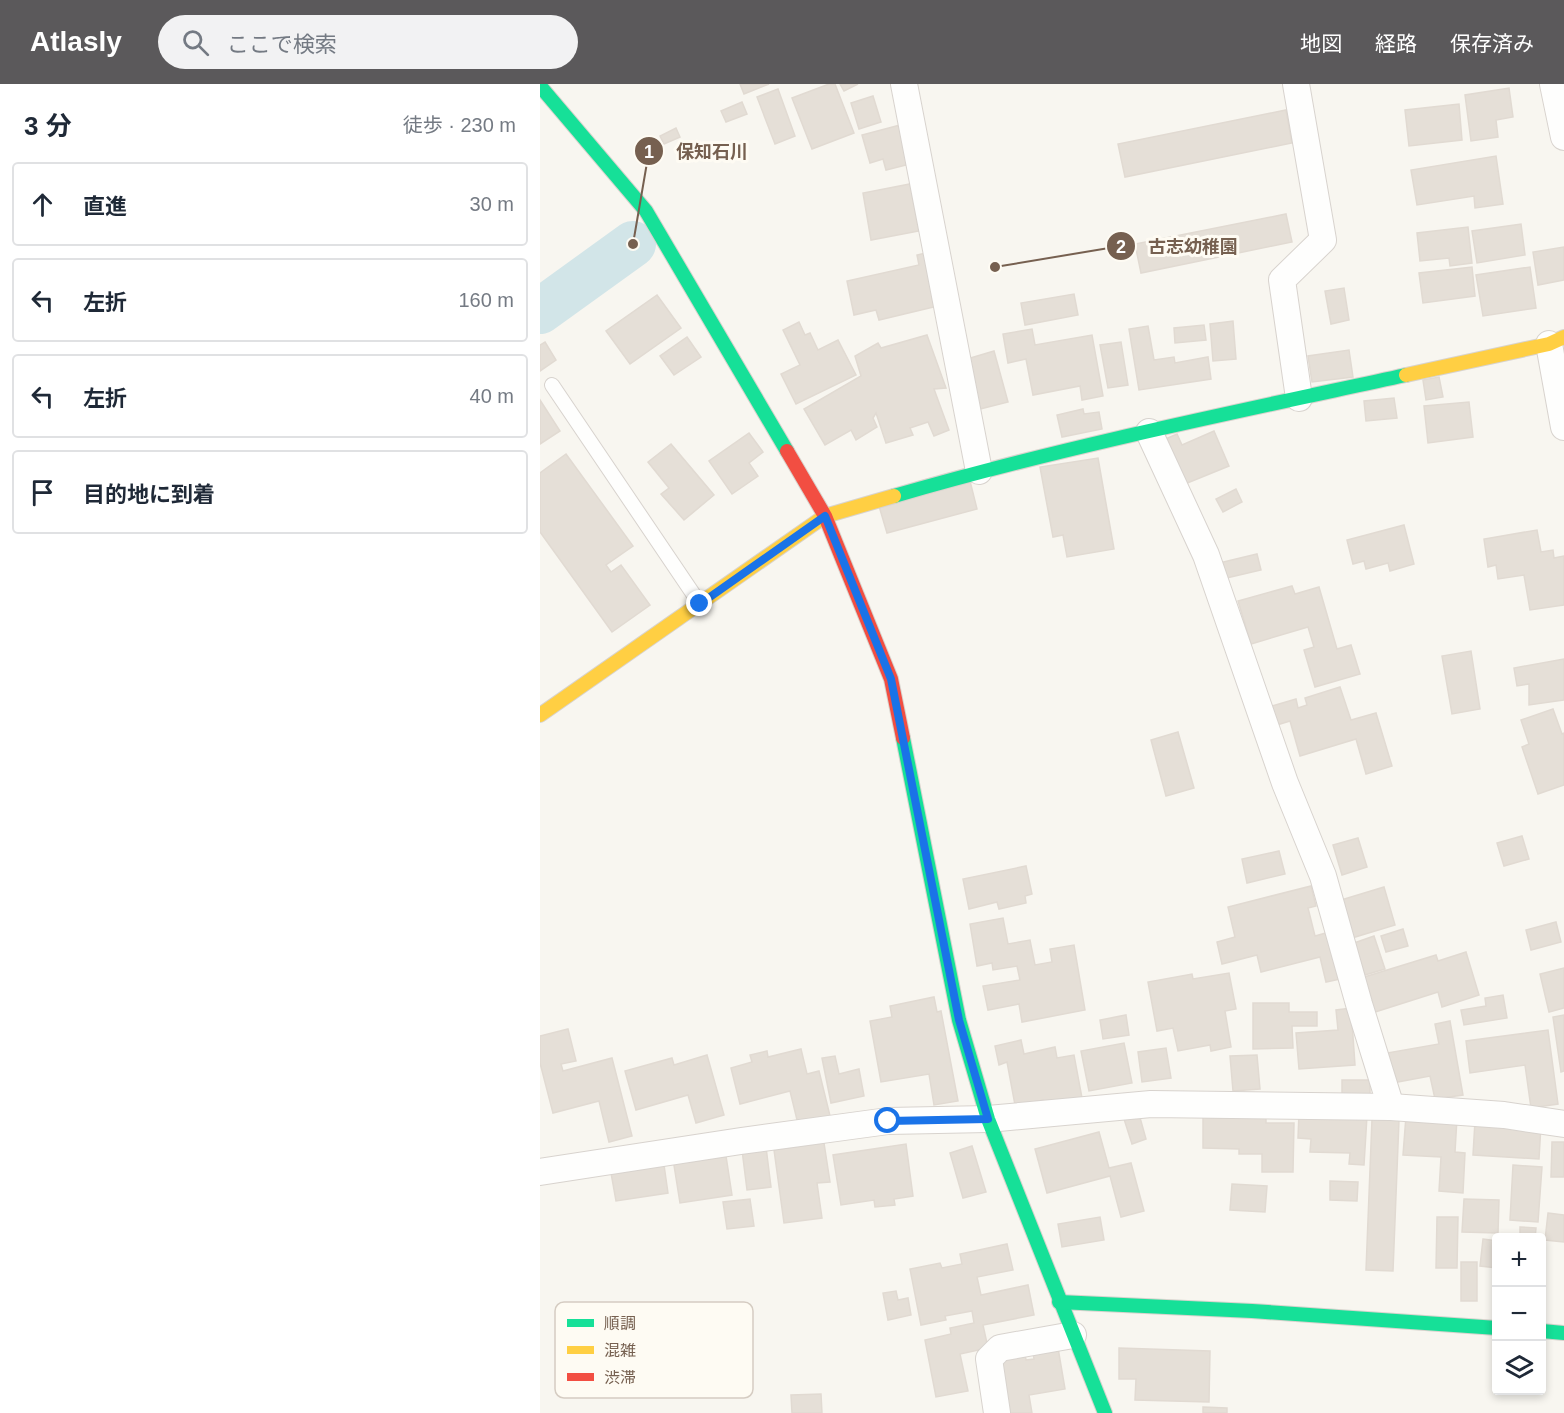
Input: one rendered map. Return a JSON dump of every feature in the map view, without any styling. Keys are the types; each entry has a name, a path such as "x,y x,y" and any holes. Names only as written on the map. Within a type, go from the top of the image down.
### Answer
{"street":[{"path":"904,84 979,471"},
{"path":"1296,84 1323,240 1282,280 1299,398"},
{"path":"1553,84 1564,137"},
{"path":"540,86 646,211 825,516 891,679 959,1020 988,1119 1105,1413"},
{"path":"540,715 825,516 979,471 1557,340 1564,427"},
{"path":"1149,432 1206,555 1285,783 1323,876 1391,1107"},
{"path":"540,1172 888,1121 988,1119 1151,1104 1391,1107 1504,1115 1564,1124"},
{"path":"1059,1302 1252,1311 1492,1328"},
{"path":"1546,1331 1564,1333"},
{"path":"997,1413 989,1359 1000,1348 1073,1335"}],"lane":[{"path":"552,385 700,604"}],"building":[{"path":"740,84 769,84 744,94"},
{"path":"829,84 835,84 854,133 812,149 792,98"},
{"path":"840,84 858,84 844,91"},
{"path":"1509,88 1513,117 1496,120 1498,137 1471,141 1465,95"},
{"path":"778,89 795,136 775,144 757,97"},
{"path":"873,96 881,122 859,129 851,103"},
{"path":"742,102 747,114 726,122 721,111"},
{"path":"1459,104 1462,140 1409,146 1405,110"},
{"path":"1286,110 1292,143 1125,177 1118,144"},
{"path":"904,124 914,163 886,170 883,159 870,163 862,135"},
{"path":"676,128 680,137 664,144 660,136"},
{"path":"1496,156 1503,204 1475,208 1474,196 1417,205 1411,170"},
{"path":"910,184 919,231 871,240 863,193"},
{"path":"1286,214 1292,242 1141,273 1135,244"},
{"path":"1521,224 1525,255 1477,263 1472,231"},
{"path":"1468,227 1472,263 1450,266 1449,258 1420,261 1417,233"},
{"path":"1564,247 1564,280 1538,285 1533,252"},
{"path":"926,253 938,306 879,320 876,310 854,315 847,281 919,265 917,255"},
{"path":"1472,267 1475,296 1423,303 1419,273"},
{"path":"1530,267 1536,308 1483,316 1476,275"},
{"path":"1344,288 1349,320 1331,324 1325,291"},
{"path":"1074,294 1078,315 1025,325 1021,303"},
{"path":"657,295 681,328 630,364 606,331"},
{"path":"1233,321 1236,359 1213,361 1210,324"},
{"path":"799,322 805,335 810,333 818,350 838,340 856,375 796,404 781,374 800,365 783,330"},
{"path":"1204,325 1206,340 1175,343 1174,328"},
{"path":"1148,326 1154,360 1174,357 1175,363 1208,357 1211,379 1139,390 1129,329"},
{"path":"1032,329 1035,345 1092,335 1103,396 1082,400 1080,386 1033,395 1026,359 1008,363 1003,334"},
{"path":"927,335 946,388 934,389 949,430 934,436 928,422 910,428 913,435 886,443 876,413 873,418 877,427 856,440 851,430 825,445 804,409 861,376 855,356 878,343 881,348"},
{"path":"687,337 701,357 674,375 660,356"},
{"path":"545,342 556,360 540,371 540,345"},
{"path":"1121,342 1128,385 1108,388 1100,345"},
{"path":"1349,350 1353,377 1312,382 1308,356"},
{"path":"994,351 1008,402 980,409 967,359"},
{"path":"1439,377 1443,397 1426,400 1423,380"},
{"path":"1394,398 1397,418 1366,421 1364,401"},
{"path":"540,400 560,431 540,444"},
{"path":"1469,402 1473,437 1428,443 1424,406"},
{"path":"1083,409 1084,414 1099,412 1102,429 1062,437 1057,415"},
{"path":"1214,431 1229,466 1180,486 1161,441 1177,434 1182,445"},
{"path":"749,433 763,452 749,463 758,476 732,494 709,461"},
{"path":"671,444 714,495 684,520 661,494 669,488 648,462"},
{"path":"566,454 633,546 606,565 611,572 621,565 650,605 612,632 540,532 540,473"},
{"path":"1098,458 1114,549 1067,557 1063,535 1053,537 1040,467"},
{"path":"970,481 977,509 887,533 879,506"},
{"path":"1236,489 1242,502 1223,512 1216,499"},
{"path":"1404,525 1414,564 1390,571 1388,563 1366,569 1364,561 1353,564 1347,540"},
{"path":"1537,530 1541,552 1553,550 1554,558 1564,556 1564,605 1530,610 1524,575 1498,579 1496,565 1488,567 1484,539"},
{"path":"1257,554 1261,570 1222,579 1219,563"},
{"path":"1292,586 1295,594 1319,587 1337,649 1351,645 1360,674 1315,687 1304,650 1314,647 1308,627 1251,644 1238,601"},
{"path":"1471,651 1480,709 1452,714 1442,656"},
{"path":"1564,659 1564,700 1529,705 1529,684 1517,686 1514,668"},
{"path":"1340,687 1351,720 1376,713 1392,766 1366,774 1356,739 1300,756 1290,721 1277,725 1272,706 1296,699 1298,708 1307,705 1305,698"},
{"path":"1553,709 1562,734 1564,733 1564,785 1538,794 1522,747 1529,744 1521,720"},
{"path":"1178,732 1194,788 1166,796 1151,740"},
{"path":"1522,836 1529,859 1504,866 1497,843"},
{"path":"1358,838 1367,867 1342,875 1333,845"},
{"path":"1279,851 1285,874 1247,883 1242,859"},
{"path":"1026,866 1032,894 1025,896 1026,903 999,909 997,902 969,909 963,879"},
{"path":"1311,886 1316,906 1308,908 1315,936 1333,931 1345,978 1326,982 1320,957 1261,972 1257,955 1222,964 1217,942 1235,937 1228,907"},
{"path":"1384,887 1395,925 1352,938 1341,900"},
{"path":"1003,918 1008,944 1030,940 1035,965 1052,962 1050,949 1074,945 1085,1010 1022,1022 1019,1004 988,1010 983,986 1020,980 1017,966 993,970 992,963 977,966 970,924"},
{"path":"1556,922 1561,942 1531,950 1526,930"},
{"path":"1403,929 1408,946 1386,952 1381,936"},
{"path":"1374,936 1385,969 1365,975 1354,943"},
{"path":"1466,952 1479,995 1442,1007 1438,992 1372,1013 1361,978 1436,955 1438,961"},
{"path":"1564,968 1564,1008 1549,1012 1540,974"},
{"path":"1229,973 1236,1009 1225,1011 1231,1047 1211,1051 1210,1045 1178,1051 1173,1028 1157,1031 1148,982 1192,974 1193,979"},
{"path":"1503,995 1507,1018 1464,1025 1461,1010 1486,1006 1485,998"},
{"path":"934,997 937,1012 941,1011 958,1101 934,1105 929,1074 881,1082 870,1021 892,1017 890,1006"},
{"path":"1253,1003 1289,1003 1289,1012 1317,1012 1317,1026 1292,1026 1293,1048 1253,1049"},
{"path":"1351,1008 1355,1065 1299,1069 1296,1033 1338,1030 1336,1010"},
{"path":"1126,1015 1129,1035 1103,1039 1100,1020"},
{"path":"1564,1015 1564,1071 1561,1072 1553,1017"},
{"path":"1450,1021 1463,1095 1435,1099 1430,1076 1392,1083 1387,1053 1439,1044 1435,1024"},
{"path":"568,1029 576,1061 561,1064 563,1071 612,1058 632,1136 609,1142 599,1101 553,1113 540,1063 540,1036"},
{"path":"1548,1030 1558,1104 1531,1108 1525,1065 1470,1073 1466,1041"},
{"path":"1021,1040 1024,1054 1055,1047 1057,1058 1074,1055 1082,1098 1044,1106 1043,1100 1015,1105 1007,1062 999,1065 995,1046"},
{"path":"1124,1043 1132,1083 1089,1091 1081,1051"},
{"path":"1166,1048 1171,1078 1142,1082 1138,1052"},
{"path":"801,1049 807,1074 819,1071 831,1120 799,1128 790,1091 740,1104 731,1068 752,1062 750,1055 767,1051 768,1057"},
{"path":"707,1055 724,1115 696,1123 688,1095 636,1110 625,1071 672,1058 674,1065"},
{"path":"1257,1055 1260,1089 1233,1091 1230,1056"},
{"path":"835,1056 839,1074 859,1069 864,1096 831,1103 822,1058"},
{"path":"1342,1080 1370,1080 1370,1098 1342,1098"},
{"path":"1203,1113 1266,1113 1266,1123 1294,1123 1293,1172 1262,1172 1262,1154 1239,1154 1239,1149 1203,1148"},
{"path":"1299,1113 1367,1116 1364,1165 1349,1164 1350,1153 1310,1152 1311,1139 1298,1138"},
{"path":"1139,1114 1146,1139 1132,1144 1124,1119"},
{"path":"1406,1116 1457,1118 1455,1152 1465,1153 1463,1193 1439,1191 1441,1157 1403,1155"},
{"path":"1372,1119 1399,1120 1393,1271 1366,1270"},
{"path":"1475,1121 1541,1125 1539,1159 1473,1155"},
{"path":"1099,1132 1109,1168 1131,1163 1144,1211 1121,1217 1110,1176 1047,1193 1035,1149"},
{"path":"1552,1142 1564,1142 1564,1177 1551,1177"},
{"path":"824,1143 830,1182 817,1183 822,1218 784,1223 774,1150"},
{"path":"906,1144 913,1196 894,1199 895,1205 875,1207 874,1200 841,1205 833,1155"},
{"path":"972,1146 986,1192 963,1198 950,1153"},
{"path":"766,1147 771,1187 747,1190 742,1150"},
{"path":"726,1156 732,1195 680,1203 673,1159 691,1157 692,1162"},
{"path":"664,1165 668,1193 616,1201 611,1173"},
{"path":"1513,1165 1542,1167 1538,1222 1510,1220"},
{"path":"1330,1181 1358,1182 1357,1201 1330,1200"},
{"path":"1232,1184 1267,1186 1265,1212 1230,1210"},
{"path":"750,1199 754,1226 727,1229 723,1202"},
{"path":"1464,1199 1499,1200 1498,1233 1462,1232"},
{"path":"1548,1213 1564,1215 1564,1242 1546,1240"},
{"path":"1100,1217 1104,1240 1062,1247 1058,1224"},
{"path":"1437,1217 1458,1217 1457,1268 1436,1268"},
{"path":"1520,1227 1536,1228 1536,1233 1520,1233"},
{"path":"1483,1239 1492,1240 1492,1267 1480,1266"},
{"path":"1007,1244 1013,1270 977,1277 981,1295 1028,1285 1034,1315 983,1325 988,1348 960,1354 968,1391 936,1397 925,1340 951,1334 950,1328 974,1323 972,1311 945,1316 946,1320 921,1325 910,1269 940,1263 942,1268 962,1264 960,1254"},
{"path":"1461,1262 1477,1262 1477,1301 1461,1301"},
{"path":"896,1291 898,1300 908,1298 911,1315 888,1320 883,1293"},
{"path":"1057,1342 1065,1389 1029,1395 1032,1413 1006,1413 996,1359 1025,1354 1026,1360 1034,1359 1032,1346"},
{"path":"1119,1348 1210,1351 1209,1402 1135,1400 1136,1379 1119,1379"},
{"path":"821,1394 822,1413 792,1413 791,1395"},
{"path":"1203,1407 1227,1408 1227,1413 1203,1413"}],"waterway":[{"path":"540,311 633,244"}],"traffic: fast":[{"path":"540,86 646,211 787,451"},
{"path":"894,496 1085,446 1406,375"},
{"path":"903,738 959,1020 988,1119 1105,1413"},
{"path":"1059,1302 1252,1311 1492,1328"},
{"path":"1546,1331 1564,1333"}],"traffic: slow":[{"path":"1406,375 1549,344 1564,337"},
{"path":"540,715 825,516 894,496"}],"traffic: jam":[{"path":"787,451 825,516 891,679 903,738"}],"place":[{"name":"保知石川","path":"633,244"},
{"name":"古志幼稚園","path":"995,267"}],"route":[{"path":"700,604 825,516 891,679 959,1020 988,1119 888,1121"}]}
